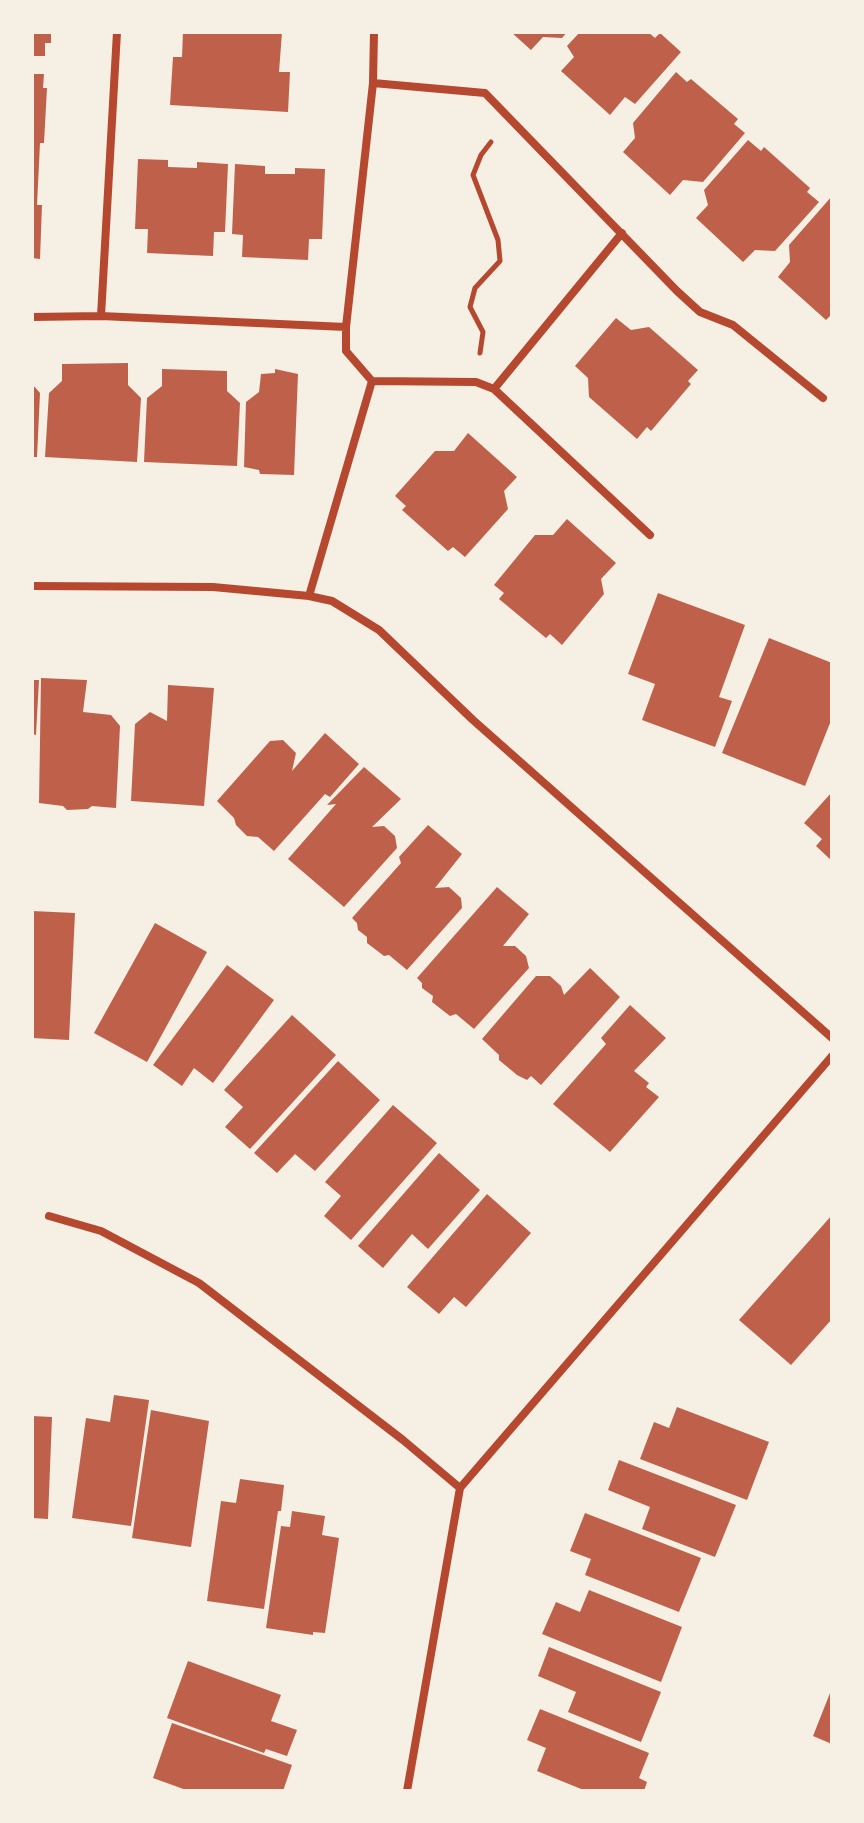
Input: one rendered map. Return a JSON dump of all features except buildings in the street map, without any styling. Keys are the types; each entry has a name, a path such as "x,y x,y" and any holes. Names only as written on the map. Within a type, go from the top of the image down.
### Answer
{"street":[{"path":"101,316 117,32"},
{"path":"374,32 373,83 346,327 346,351 372,381 476,382 494,389 650,535"},
{"path":"373,83 485,93 700,312 733,325 823,398"},
{"path":"494,389 622,233"},
{"path":"32,317 101,316 346,327"},
{"path":"309,596 372,381"},
{"path":"32,586 213,587 332,601 379,630 473,720 832,1038"},
{"path":"407,1791 460,1488 832,1056"},
{"path":"49,1216 101,1231 199,1283 403,1440 460,1488"}],"path":[{"path":"476,382 483,332 470,307 475,288 500,261 498,240 473,175 481,155 509,120"}]}
